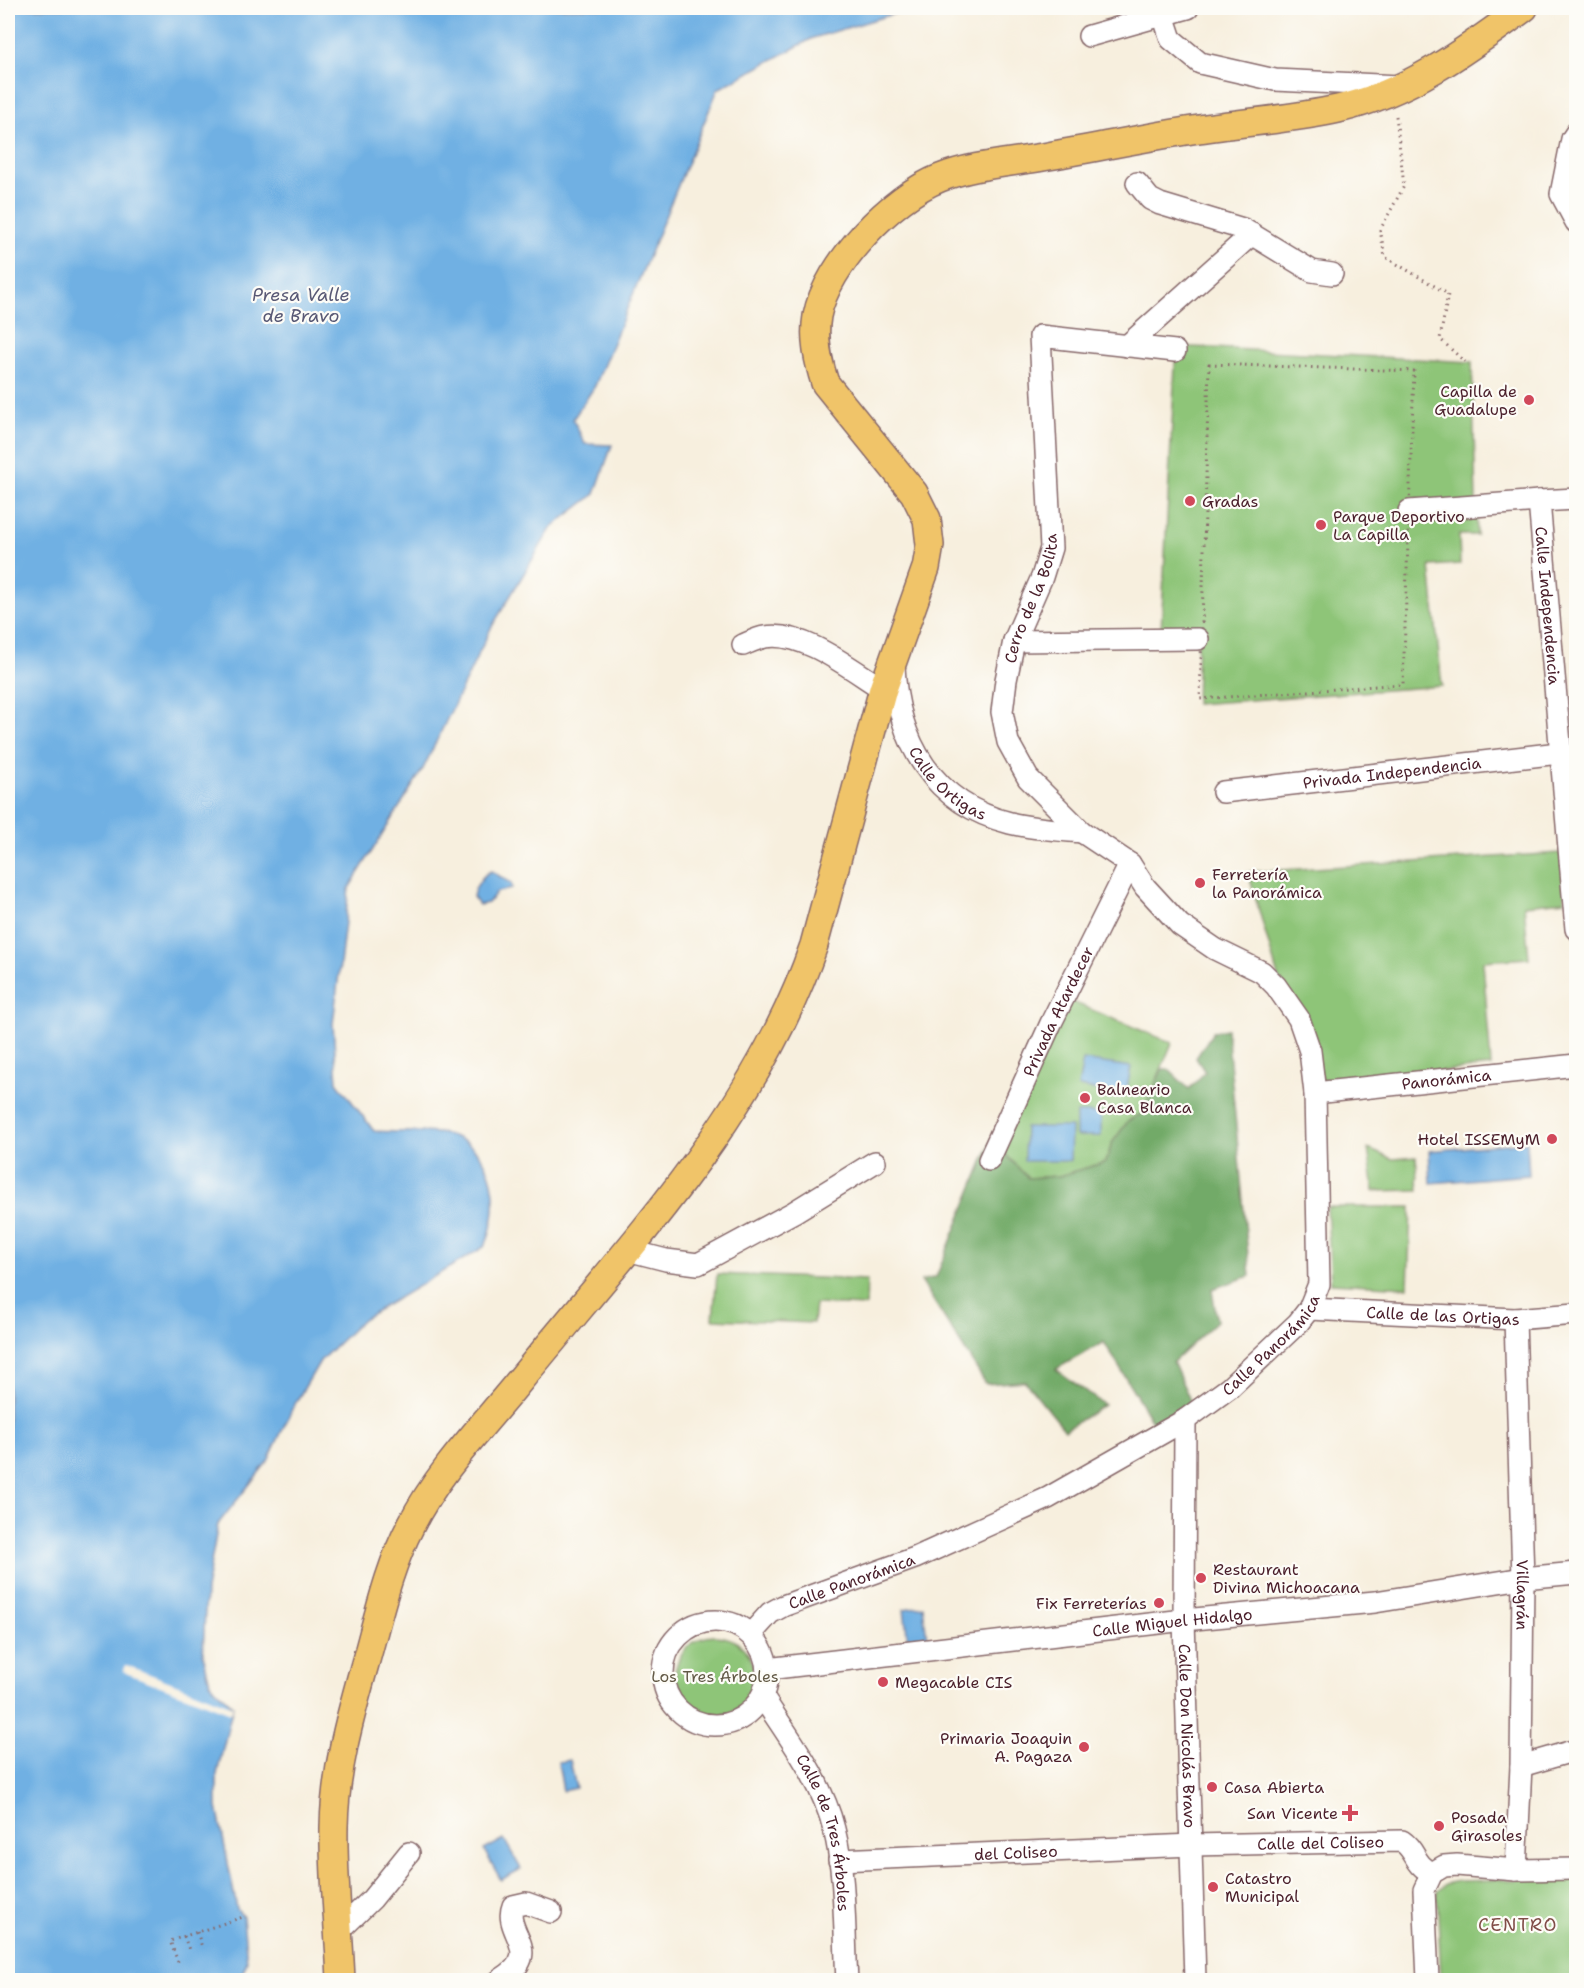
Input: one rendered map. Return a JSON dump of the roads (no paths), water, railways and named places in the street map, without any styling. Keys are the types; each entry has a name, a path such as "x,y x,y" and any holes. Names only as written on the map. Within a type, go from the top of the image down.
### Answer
{"main road":[{"path":"341,1980 333,1828 339,1766 391,1568 411,1524 435,1484 477,1429 682,1184 719,1131 760,1062 800,986 814,945 883,689 929,556 930,533 927,519 914,493 825,383 816,349 817,316 834,274 862,238 913,191 950,175 1198,129 1338,109 1403,86 1455,58 1524,8"}],"street":[{"path":"1089,36 1188,8"},
{"path":"1163,15 1171,39 1200,63 1275,80 1403,86"},
{"path":"1576,134 1572,139 1561,194 1576,222"},
{"path":"1137,183 1150,199 1160,204 1208,217 1252,234 1312,271 1332,274"},
{"path":"1127,346 1252,234"},
{"name":"Cerro de la Bolita","path":"1082,832 1028,778 1008,742 1002,712 1003,696 1014,641 1042,577 1051,548 1040,336 1127,346"},
{"path":"1127,346 1175,351"},
{"path":"1409,514 1532,507 1576,499"},
{"name":"Calle Independencia","path":"1532,507 1576,928"},
{"path":"743,645 765,637 784,637 815,647 883,689"},
{"path":"1014,641 1198,639"},
{"name":"Calle Ortigas","path":"894,653 895,686 907,736 915,753 939,784 962,802 989,816 1030,827 1082,832"},
{"name":"Privada Independencia","path":"1223,792 1559,753"},
{"name":"Calle Panorámica","path":"750,1634 759,1623 783,1606 915,1558 1048,1498 1185,1420 1229,1388 1309,1309 1319,1284 1315,1093 1305,1035 1289,1002 1262,972 1215,949 1180,925 1145,887 1130,864 1082,832"},
{"name":"Privada Atardecer","path":"989,1160 1052,1021 1130,864"},
{"name":"Panorámica","path":"1315,1093 1576,1065"},
{"path":"627,1250 666,1260 698,1264 794,1212 875,1162"},
{"name":"Calle de las Ortigas","path":"1309,1309 1515,1319 1576,1314"},
{"name":"Villagrán","path":"1515,1319 1523,1578 1521,1766 1516,1870"},
{"name":"Calle Don Nicolás Bravo","path":"1185,1420 1184,1620 1195,1980"},
{"name":"Calle Miguel Hidalgo","path":"767,1669 1184,1620 1375,1602 1523,1578 1576,1573"},
{"path":"709,1621 739,1626 750,1634 762,1650 767,1669 762,1696 748,1714 728,1724 706,1724 680,1711 670,1700 664,1686 665,1656 672,1643 682,1632 709,1621"},
{"name":"Calle de Tres Árboles","path":"762,1696 815,1783 834,1830 839,1860 847,1980"},
{"path":"1521,1766 1576,1750"},
{"name":"Calle del Coliseo","path":"1192,1845 1402,1840 1411,1847 1418,1865 1432,1873"},
{"name":"del Coliseo","path":"839,1860 1192,1845"},
{"path":"340,1930 372,1899 409,1853"},
{"path":"1428,1980 1424,1890 1432,1873 1444,1866 1457,1864 1516,1870 1576,1869"},
{"path":"500,1980 511,1974 521,1959 522,1949 512,1917 513,1906 526,1903 551,1912"}],"water":[{"name":"Presa Valle de Bravo","path":"8,8 913,8 813,38 718,89 595,386 573,419 585,444 612,445 595,494 552,527 491,628 423,769 349,888 333,1024 337,1082 374,1131 442,1133 465,1142 478,1153 487,1166 492,1182 493,1215 484,1247 363,1319 320,1361 292,1409 268,1461 218,1524 206,1590 203,1654 210,1683 233,1706 217,1774 217,1807 237,1909 243,1917 247,1962 239,1980 8,1980"},
{"path":"491,871 511,883 512,889 497,892 488,903 479,905 473,897 474,893 482,878"},
{"path":"1083,1060 1131,1067 1126,1094 1078,1087"},
{"path":"1076,1113 1101,1113 1101,1136 1076,1136"},
{"path":"1025,1127 1071,1127 1070,1161 1024,1161"},
{"path":"1527,1142 1529,1175 1431,1183 1429,1151"},
{"path":"923,1606 927,1639 908,1642 904,1609"},
{"path":"570,1760 576,1788 563,1791 558,1762"},
{"path":"504,1839 521,1869 501,1880 484,1850"}],"place":[{"name":"Capilla de Guadalupe","path":"1529,400"},
{"name":"Gradas","path":"1190,501"},
{"name":"Parque Deportivo La Capilla","path":"1321,525"},
{"name":"Ferretería la Panorámica","path":"1200,883"},
{"name":"Balneario Casa Blanca","path":"1085,1098"},
{"name":"Hotel ISSEMyM","path":"1552,1139"},
{"name":"Restaurant Divina Michoacana","path":"1201,1578"},
{"name":"Fix Ferreterías","path":"1159,1603"},
{"name":"Megacable CIS","path":"883,1682"},
{"name":"Primaria Joaquin A. Pagaza","path":"1084,1747"},
{"name":"Casa Abierta","path":"1212,1787"},
{"name":"San Vicente","path":"1350,1813"},
{"name":"Posada Girasoles","path":"1439,1826"},
{"name":"Catastro Municipal","path":"1213,1887"}],"district":[{"name":"CENTRO","path":"1518,1925"}],"park label":[{"name":"Los Tres Árboles","path":"715,1676"}]}
